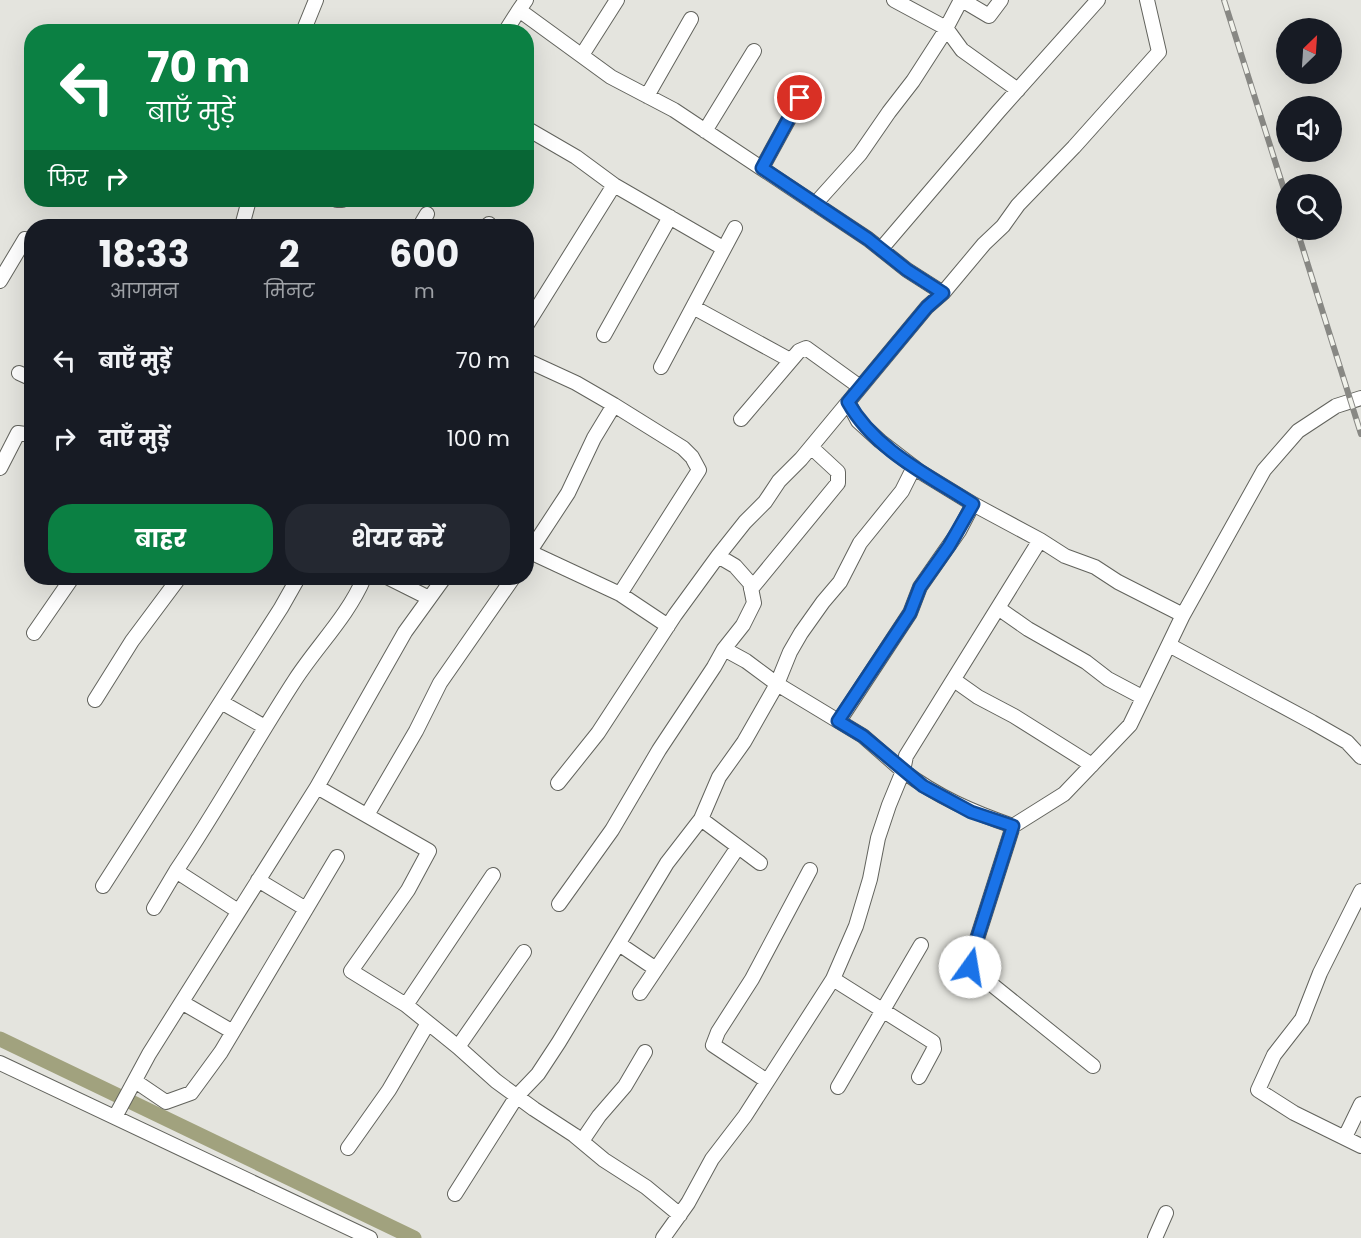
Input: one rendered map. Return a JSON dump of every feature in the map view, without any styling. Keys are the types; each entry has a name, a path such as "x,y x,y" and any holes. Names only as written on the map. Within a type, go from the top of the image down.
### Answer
{"street":[{"path":"306,24 316,0"},
{"path":"582,55 617,0"},
{"path":"894,0 946,28 962,50 1018,90"},
{"path":"815,204 860,154 913,81 961,0 989,16 1001,0"},
{"path":"881,249 1098,0"},
{"path":"558,783 598,733 668,626 745,522 765,502 779,481 811,447 927,307 943,293 984,244 1003,226 1018,205 1074,147 1159,52 1147,0"},
{"path":"510,24 522,5 611,77 674,110 943,293"},
{"path":"647,96 691,19"},
{"path":"705,131 754,51"},
{"path":"762,168 808,84"},
{"path":"534,133 576,157 614,185 723,248"},
{"path":"534,313 614,185"},
{"path":"425,219 428,214"},
{"path":"604,335 670,218"},
{"path":"661,367 735,228"},
{"path":"0,281 24,242"},
{"path":"693,307 790,360"},
{"path":"741,419 790,360 806,348 860,387"},
{"path":"534,364 576,383 683,448 692,457 699,470 620,594"},
{"path":"1093,1066 969,964 1013,826 1064,794 1130,724 1183,615 1264,470 1298,431 1336,406 1361,398"},
{"path":"848,402 858,421 914,467 973,504 1065,556 1095,567 1118,582 1183,615"},
{"path":"534,545 568,494 594,438 614,405"},
{"path":"0,468 18,433 24,434"},
{"path":"751,589 838,483 838,472 811,447"},
{"path":"455,1194 517,1096 538,1074 667,863 701,819 719,777 744,742 777,684 790,652 801,633 822,602 840,582 860,543 902,491 914,467"},
{"path":"838,721 910,613 920,587 949,546 973,504"},
{"path":"663,1238 688,1203 712,1159 745,1116 833,979 856,926 870,879 878,838 888,805 903,771 906,756 1040,540"},
{"path":"559,904 612,830 754,603 750,583 735,567 718,556"},
{"path":"534,557 620,594 668,626"},
{"path":"34,633 67,585"},
{"path":"95,700 132,641 174,585"},
{"path":"103,886 294,585"},
{"path":"154,908 296,678 356,598 361,585"},
{"path":"403,585 429,598"},
{"path":"116,1117 149,1054 316,787 405,632 439,585"},
{"path":"367,815 416,731 440,683 508,585"},
{"path":"998,608 1028,629 1086,662 1108,679 1142,697"},
{"path":"1169,645 1347,742 1361,757"},
{"path":"724,649 863,736 923,786 971,812 1013,826"},
{"path":"954,680 978,697 1014,716 1092,765"},
{"path":"221,702 265,727"},
{"path":"316,787 429,851 408,890 351,971 406,1005 496,1081 582,1141 604,1161 646,1187 680,1215"},
{"path":"701,819 760,864"},
{"path":"640,993 738,847"},
{"path":"133,1084 166,1102 191,1093 233,1032 337,858"},
{"path":"767,1081 713,1045 718,1032 752,979 810,870"},
{"path":"176,871 238,911"},
{"path":"406,1005 493,875"},
{"path":"258,880 306,909"},
{"path":"1361,891 1320,973 1302,1019 1274,1054 1258,1090 1294,1113 1361,1146"},
{"path":"619,944 656,969"},
{"path":"838,1087 921,945"},
{"path":"458,1047 524,952"},
{"path":"833,979 933,1042 934,1049 919,1077"},
{"path":"183,1002 233,1032"},
{"path":"348,1148 388,1090 428,1023"},
{"path":"582,1141 599,1116 625,1086 645,1052"},
{"path":"0,1062 370,1238"},
{"path":"1345,1137 1361,1104"},
{"path":"1155,1238 1166,1213"}],"waterway":[{"path":"0,1039 414,1238"}],"railway":[{"path":"1224,0 1279,174"},
{"path":"1300,240 1361,434"}],"route":[{"path":"800,98 762,168 868,239 907,270 943,293 927,307 848,402 858,421 880,441 919,471 973,504 949,546 920,587 910,613 892,642 838,721 863,736 923,786 971,812 1013,826 969,964 970,967"}]}
